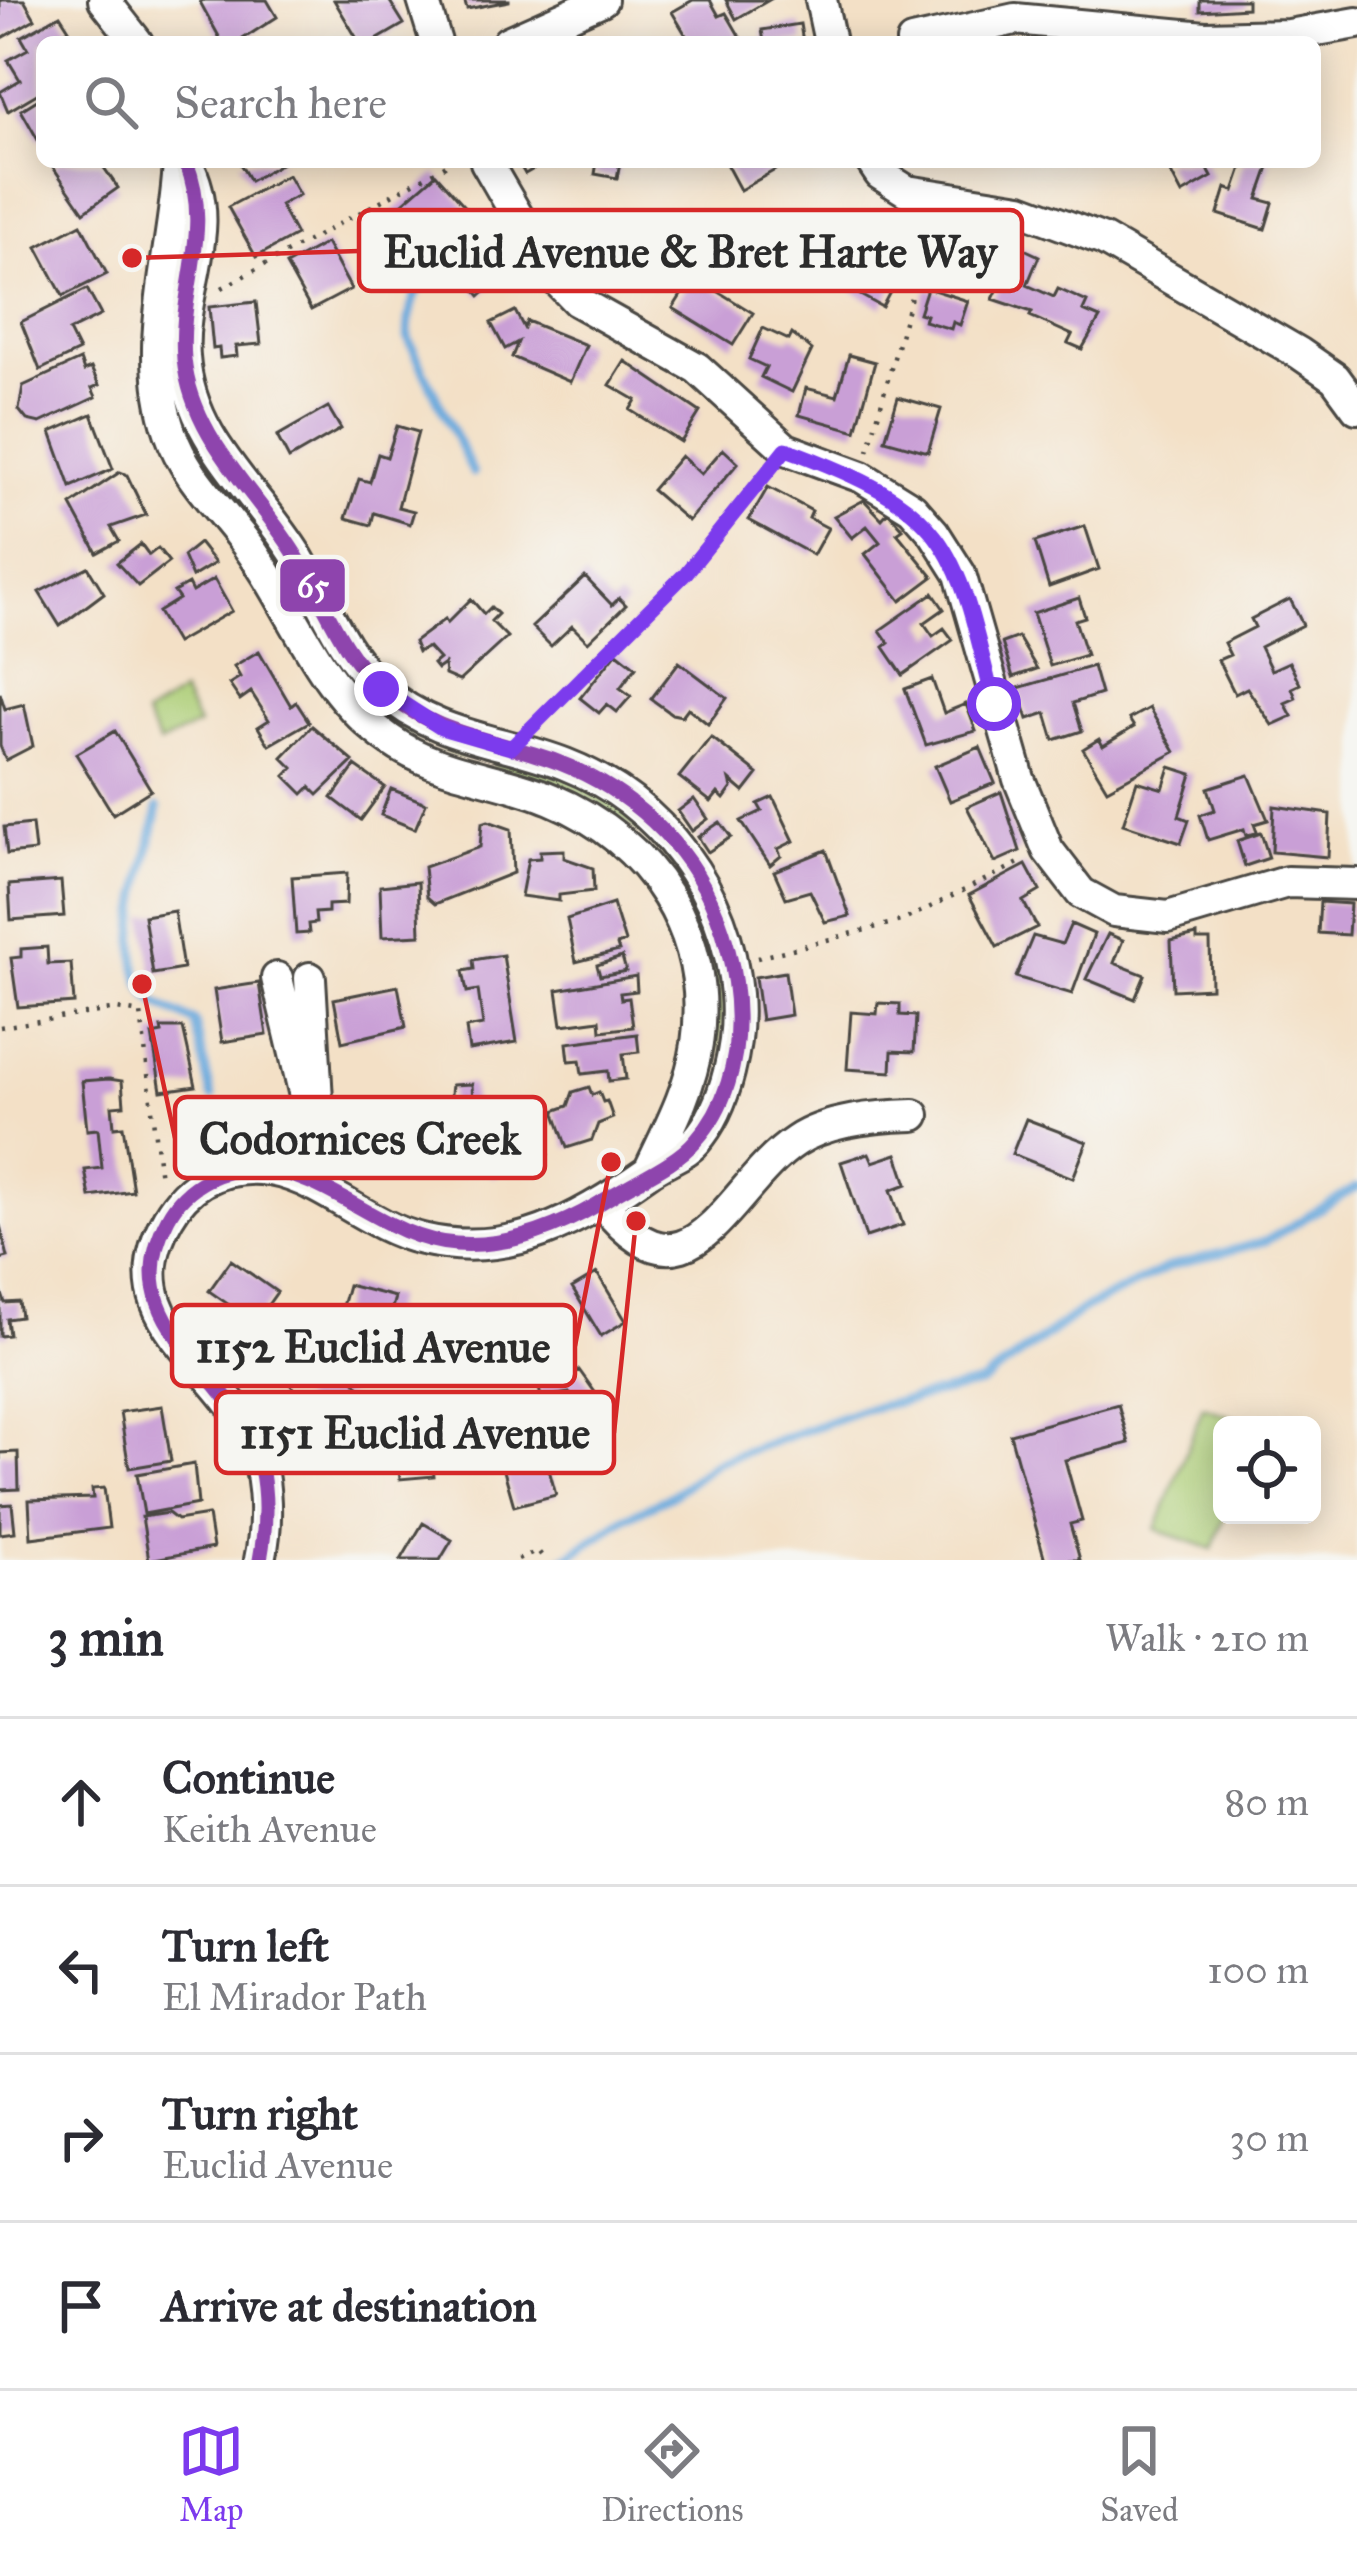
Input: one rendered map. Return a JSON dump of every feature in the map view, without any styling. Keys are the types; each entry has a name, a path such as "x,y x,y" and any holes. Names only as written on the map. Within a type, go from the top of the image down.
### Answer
{"street":[{"path":"104,0 132,36"},
{"path":"423,0 434,36"},
{"path":"521,36 602,0"},
{"path":"821,0 829,36"},
{"path":"940,36 1015,19 1194,36"},
{"path":"1247,36 1289,35 1357,23"},
{"path":"182,168 157,343 164,409 187,470 241,536 325,676 357,713 424,762 548,797 586,815 622,838 673,901 697,967 697,1047 686,1086 649,1171"},
{"path":"187,168 200,187 203,217 186,310 184,364 199,419 216,451 297,556 356,661 408,710 441,728 566,764 644,812 676,844 712,900 733,963 736,1023 717,1108 694,1144 604,1205 553,1230 470,1246 386,1229 312,1185 269,1169 212,1174 181,1199 152,1259 155,1307 180,1346 221,1387 250,1434 265,1510 260,1560"},
{"path":"489,168 550,274 577,301 697,368 786,449 862,477 912,508 934,532 960,574 994,704 1048,850 1081,893 1114,911 1168,916 1287,882 1357,884"},
{"path":"876,168 907,190 1021,209 1104,240 1299,353 1335,378 1357,408"},
{"path":"278,978 310,1117 312,1185"},
{"path":"310,978 318,1098 310,1117"},
{"path":"604,1205 628,1236 653,1247 683,1247 700,1240 769,1162 800,1138 874,1117 914,1115"}],"path":[{"path":"186,310 441,168"},
{"path":"873,432 930,229"},
{"path":"511,748 686,573 786,449"},
{"path":"733,963 904,920 1048,850"},
{"path":"0,1027 118,1009 141,1013 160,1180 181,1199"},
{"path":"518,1560 538,1551 544,1560"}],"green space":[{"path":"174,387 189,433 218,475 433,738 467,752 461,758 395,727 348,685 284,573 184,439"},
{"path":"182,693 198,725 159,744 145,716"},
{"path":"500,759 577,782 620,808 664,853 705,920 722,991 721,1027 703,1100 685,1136 709,1035 711,987 705,941 690,898 665,859 629,824 570,789 491,766"},
{"path":"1203,1407 1230,1416 1213,1416 1213,1524 1222,1524 1213,1549 1156,1530"}],"building":[{"path":"0,0 24,0 35,19 0,39"},
{"path":"267,0 277,17 247,36 219,36 200,2"},
{"path":"334,0 389,0 404,24 383,36 355,36"},
{"path":"464,0 509,0 509,1 467,9"},
{"path":"693,0 710,0 719,16 726,13 739,36 686,36 672,12"},
{"path":"726,0 769,0 736,19"},
{"path":"1200,0 1247,0 1247,8 1200,11"},
{"path":"60,15 69,29 62,36 36,36 36,95 8,111 0,92 20,80 8,60 28,49 21,37"},
{"path":"800,24 802,36 763,36 762,30"},
{"path":"36,101 36,136 21,110"},
{"path":"54,168 104,168 118,188 84,212"},
{"path":"242,168 273,168 250,181"},
{"path":"596,168 619,168 617,178 595,174"},
{"path":"728,168 776,168 777,169 740,190"},
{"path":"1168,168 1207,168 1212,177 1182,194"},
{"path":"1242,168 1269,168 1258,199 1273,203 1265,229 1218,214 1226,188 1234,191"},
{"path":"436,174 472,214 413,265 401,252 393,258 376,240 394,218 390,214"},
{"path":"288,175 299,195 280,205 296,235 256,257 228,207"},
{"path":"81,224 107,274 63,296 37,247"},
{"path":"492,232 518,264 480,296 453,264"},
{"path":"887,241 911,253 882,307 815,270 826,251 838,257 842,245 852,245 853,260 860,264 867,251 878,258"},
{"path":"1007,241 1039,256 1027,285 1054,297 1058,289 1087,302 1083,311 1100,318 1082,349 1068,343 1072,335 1030,316 1032,312 993,299 1005,274 994,269"},
{"path":"326,243 351,289 311,310 286,265"},
{"path":"693,276 753,313 733,345 673,308"},
{"path":"927,288 968,301 960,325 953,322 951,329 924,321 926,315 919,313"},
{"path":"87,289 101,315 69,331 79,351 40,370 21,322"},
{"path":"256,302 261,344 236,346 237,356 220,358 219,348 213,349 209,307"},
{"path":"515,311 524,328 527,321 586,345 570,382 512,357 518,342 505,349 491,323"},
{"path":"763,328 789,340 792,334 812,350 792,392 761,377 766,367 749,359"},
{"path":"849,355 875,362 856,431 799,415 806,388 837,396"},
{"path":"80,360 84,371 91,368 99,385 92,388 96,397 40,423 27,420 19,410 23,386"},
{"path":"625,361 700,412 681,442 630,410 636,400 610,385"},
{"path":"898,397 941,409 928,452 885,440"},
{"path":"328,407 341,429 289,459 277,436"},
{"path":"92,414 113,469 71,487 51,432"},
{"path":"397,426 418,432 398,507 414,511 410,524 374,513 371,525 346,518 359,479 370,482 378,454 387,457"},
{"path":"723,449 738,463 688,521 652,490 681,456 701,474"},
{"path":"120,472 127,475 146,515 111,527 119,541 97,553 71,505"},
{"path":"768,487 812,511 809,518 828,528 813,555 749,520"},
{"path":"864,500 882,519 888,512 903,529 897,533 933,577 901,601 865,554 880,542 867,526 852,538 834,516"},
{"path":"1085,526 1099,569 1049,587 1035,542"},
{"path":"199,543 215,563 192,577 183,556"},
{"path":"141,544 149,555 158,548 169,562 138,586 117,563"},
{"path":"88,567 104,593 60,626 39,592"},
{"path":"585,577 612,605 619,598 626,605 588,642 572,626 551,646 532,627"},
{"path":"214,579 232,611 176,643 158,612 179,599 174,592 188,584 192,592"},
{"path":"933,593 944,609 924,623 933,636 944,628 953,640 903,675 884,647 889,643 880,630"},
{"path":"1079,598 1085,617 1075,620 1086,655 1050,666 1033,613"},
{"path":"471,599 484,614 491,607 498,614 491,621 507,637 459,681 445,675 444,664 437,669 433,664 439,659 428,647 418,652 414,642 445,619 447,623"},
{"path":"1290,599 1303,625 1260,647 1271,670 1289,662 1300,684 1292,688 1296,698 1285,703 1292,716 1272,725 1247,688 1235,694 1218,660 1230,655 1224,643 1255,627 1251,619"},
{"path":"1018,637 1037,669 1013,677 1002,643"},
{"path":"259,651 291,706 296,702 309,722 269,745 258,727 269,720 251,692 240,700 229,684 240,677 234,666"},
{"path":"617,652 636,667 620,688 631,696 617,712 607,704 599,713 580,698"},
{"path":"679,662 727,698 708,724 688,708 682,716 672,714 651,699"},
{"path":"1093,666 1101,694 1073,703 1082,731 1054,740 1046,713 1028,719 1018,688"},
{"path":"932,679 944,713 966,704 976,731 926,745 905,689"},
{"path":"0,693 5,709 24,704 33,746 6,760 0,746"},
{"path":"1149,708 1175,752 1107,789 1083,749 1099,739 1103,746 1134,727 1129,719"},
{"path":"312,726 353,761 318,795 310,787 303,794 285,776 293,768 282,757"},
{"path":"115,731 151,790 113,814 76,754"},
{"path":"711,737 758,774 744,792 730,780 732,788 724,799 718,793 711,802 679,777"},
{"path":"980,747 995,783 950,801 935,766"},
{"path":"355,766 385,787 361,820 332,798"},
{"path":"1170,767 1192,774 1179,816 1189,820 1181,843 1123,824 1137,781 1163,789"},
{"path":"1249,775 1268,820 1254,824 1257,832 1246,836 1244,829 1208,840 1200,815 1215,810 1208,788"},
{"path":"391,789 426,803 415,829 381,815"},
{"path":"1001,792 1020,851 995,862 967,807"},
{"path":"773,797 794,841 778,849 781,856 770,865 741,821 762,811 758,804"},
{"path":"694,799 708,819 692,831 678,811"},
{"path":"1274,806 1330,814 1328,857 1272,852"},
{"path":"720,822 731,837 708,852 698,837"},
{"path":"482,823 511,829 513,873 435,904 427,897 424,867 480,847"},
{"path":"32,824 35,851 7,854 4,827"},
{"path":"1261,833 1269,858 1245,866 1237,841"},
{"path":"564,850 564,858 593,868 594,891 559,895 559,901 521,896 528,859 540,858 540,851"},
{"path":"826,850 850,916 825,922 810,891 786,898 774,871"},
{"path":"1026,865 1040,891 1023,901 1037,927 997,947 969,895"},
{"path":"347,873 346,904 328,905 328,912 315,913 316,923 308,924 309,933 296,934 292,877"},
{"path":"61,881 64,916 11,920 9,885"},
{"path":"418,882 420,935 382,937 380,886"},
{"path":"1320,902 1350,904 1348,935 1318,933"},
{"path":"613,904 625,942 617,945 619,951 576,962 567,919"},
{"path":"174,911 183,969 153,974 144,916"},
{"path":"1071,924 1094,934 1072,994 1016,977 1033,936 1062,944"},
{"path":"1108,934 1123,940 1114,963 1145,975 1135,999 1086,979"},
{"path":"1197,935 1197,940 1210,940 1211,988 1173,990 1171,941"},
{"path":"47,947 48,964 71,963 74,1003 18,1007 11,958 21,957 21,949"},
{"path":"503,955 517,1042 469,1050 466,1028 483,1025 478,990 467,992 463,971 474,969 473,960"},
{"path":"622,957 626,971 600,976 597,965"},
{"path":"785,972 791,1015 761,1020 755,977"},
{"path":"636,976 637,991 620,993 621,999 629,998 633,1027 601,1031 600,1020 562,1025 557,990"},
{"path":"259,983 267,1035 222,1042 214,990"},
{"path":"398,986 406,1027 342,1042 334,999"},
{"path":"878,1003 900,1004 900,1015 916,1016 914,1052 892,1051 891,1072 847,1069 851,1012 877,1014"},
{"path":"161,1028 183,1028 196,1086 161,1091 152,1035 162,1033"},
{"path":"637,1034 639,1052 623,1054 626,1079 609,1081 608,1071 582,1074 580,1060 569,1061 567,1043"},
{"path":"82,1081 122,1081 124,1105 112,1106 114,1127 123,1126 133,1191 90,1197 85,1170 102,1168 98,1129 87,1130"},
{"path":"472,1084 476,1158 467,1159 468,1168 443,1169 442,1160 424,1161 422,1104 450,1103 452,1085"},
{"path":"589,1087 592,1095 599,1092 603,1102 607,1101 613,1118 598,1124 592,1140 567,1148 554,1111 568,1106 573,1092"},
{"path":"528,1110 533,1125 541,1121 548,1154 492,1177 480,1146 496,1140 491,1125"},
{"path":"1026,1119 1087,1142 1073,1178 1012,1154"},
{"path":"869,1153 873,1162 897,1154 907,1184 891,1190 903,1225 866,1237 841,1162"},
{"path":"0,1225 8,1257 0,1259"},
{"path":"231,1260 277,1292 255,1323 209,1291"},
{"path":"597,1273 626,1321 601,1336 572,1288"},
{"path":"348,1285 395,1297 384,1337 337,1324"},
{"path":"0,1288 5,1303 19,1302 21,1317 7,1319 9,1335 0,1336"},
{"path":"318,1336 358,1385 317,1418 277,1368"},
{"path":"565,1343 570,1376 579,1370 607,1409 590,1422 569,1393 541,1398 532,1348"},
{"path":"1118,1404 1129,1443 1065,1460 1082,1521 1070,1524 1080,1560 1045,1560 1010,1434"},
{"path":"162,1406 171,1461 129,1468 120,1412"},
{"path":"430,1436 434,1476 400,1479 396,1439"},
{"path":"541,1441 556,1495 514,1506 499,1453"},
{"path":"18,1452 19,1489 0,1490 0,1453"},
{"path":"194,1464 198,1504 144,1514 137,1474"},
{"path":"104,1488 109,1528 31,1538 29,1500 93,1498 92,1489"},
{"path":"12,1504 15,1532 0,1534 0,1505"},
{"path":"168,1513 177,1520 208,1515 213,1548 149,1560 142,1517"},
{"path":"423,1523 452,1540 440,1560 401,1560"}],"waterway":[{"path":"437,263 414,297 408,338 473,473"},
{"path":"158,808 135,929 139,975 157,1003 195,1022 212,1097"},
{"path":"563,1560 626,1517 671,1496 716,1462 862,1410 980,1384 1082,1310 1169,1267 1266,1241 1357,1187"}],"transit line":[{"name":"65","path":"188,168 197,212 184,359 190,388 213,440 282,534 356,660 382,689 435,722 585,774 632,804 672,841 704,887 717,916 728,948 737,1016 728,1083 696,1140 657,1170 577,1216 538,1232 477,1244 430,1240 312,1183 261,1169 220,1174 196,1187 176,1206 155,1252 153,1281 160,1308 174,1332 230,1404 254,1445 264,1494 260,1560"}],"place":[{"name":"Euclid Avenue & Bret Harte Way","path":"132,258"},
{"name":"Codornices Creek","path":"142,984"},
{"name":"1152 Euclid Avenue","path":"611,1162"},
{"name":"1151 Euclid Avenue","path":"636,1221"}],"route":[{"path":"381,689 441,728 511,748 686,573 786,449 862,477 912,508 934,532 960,574 994,704"}]}
